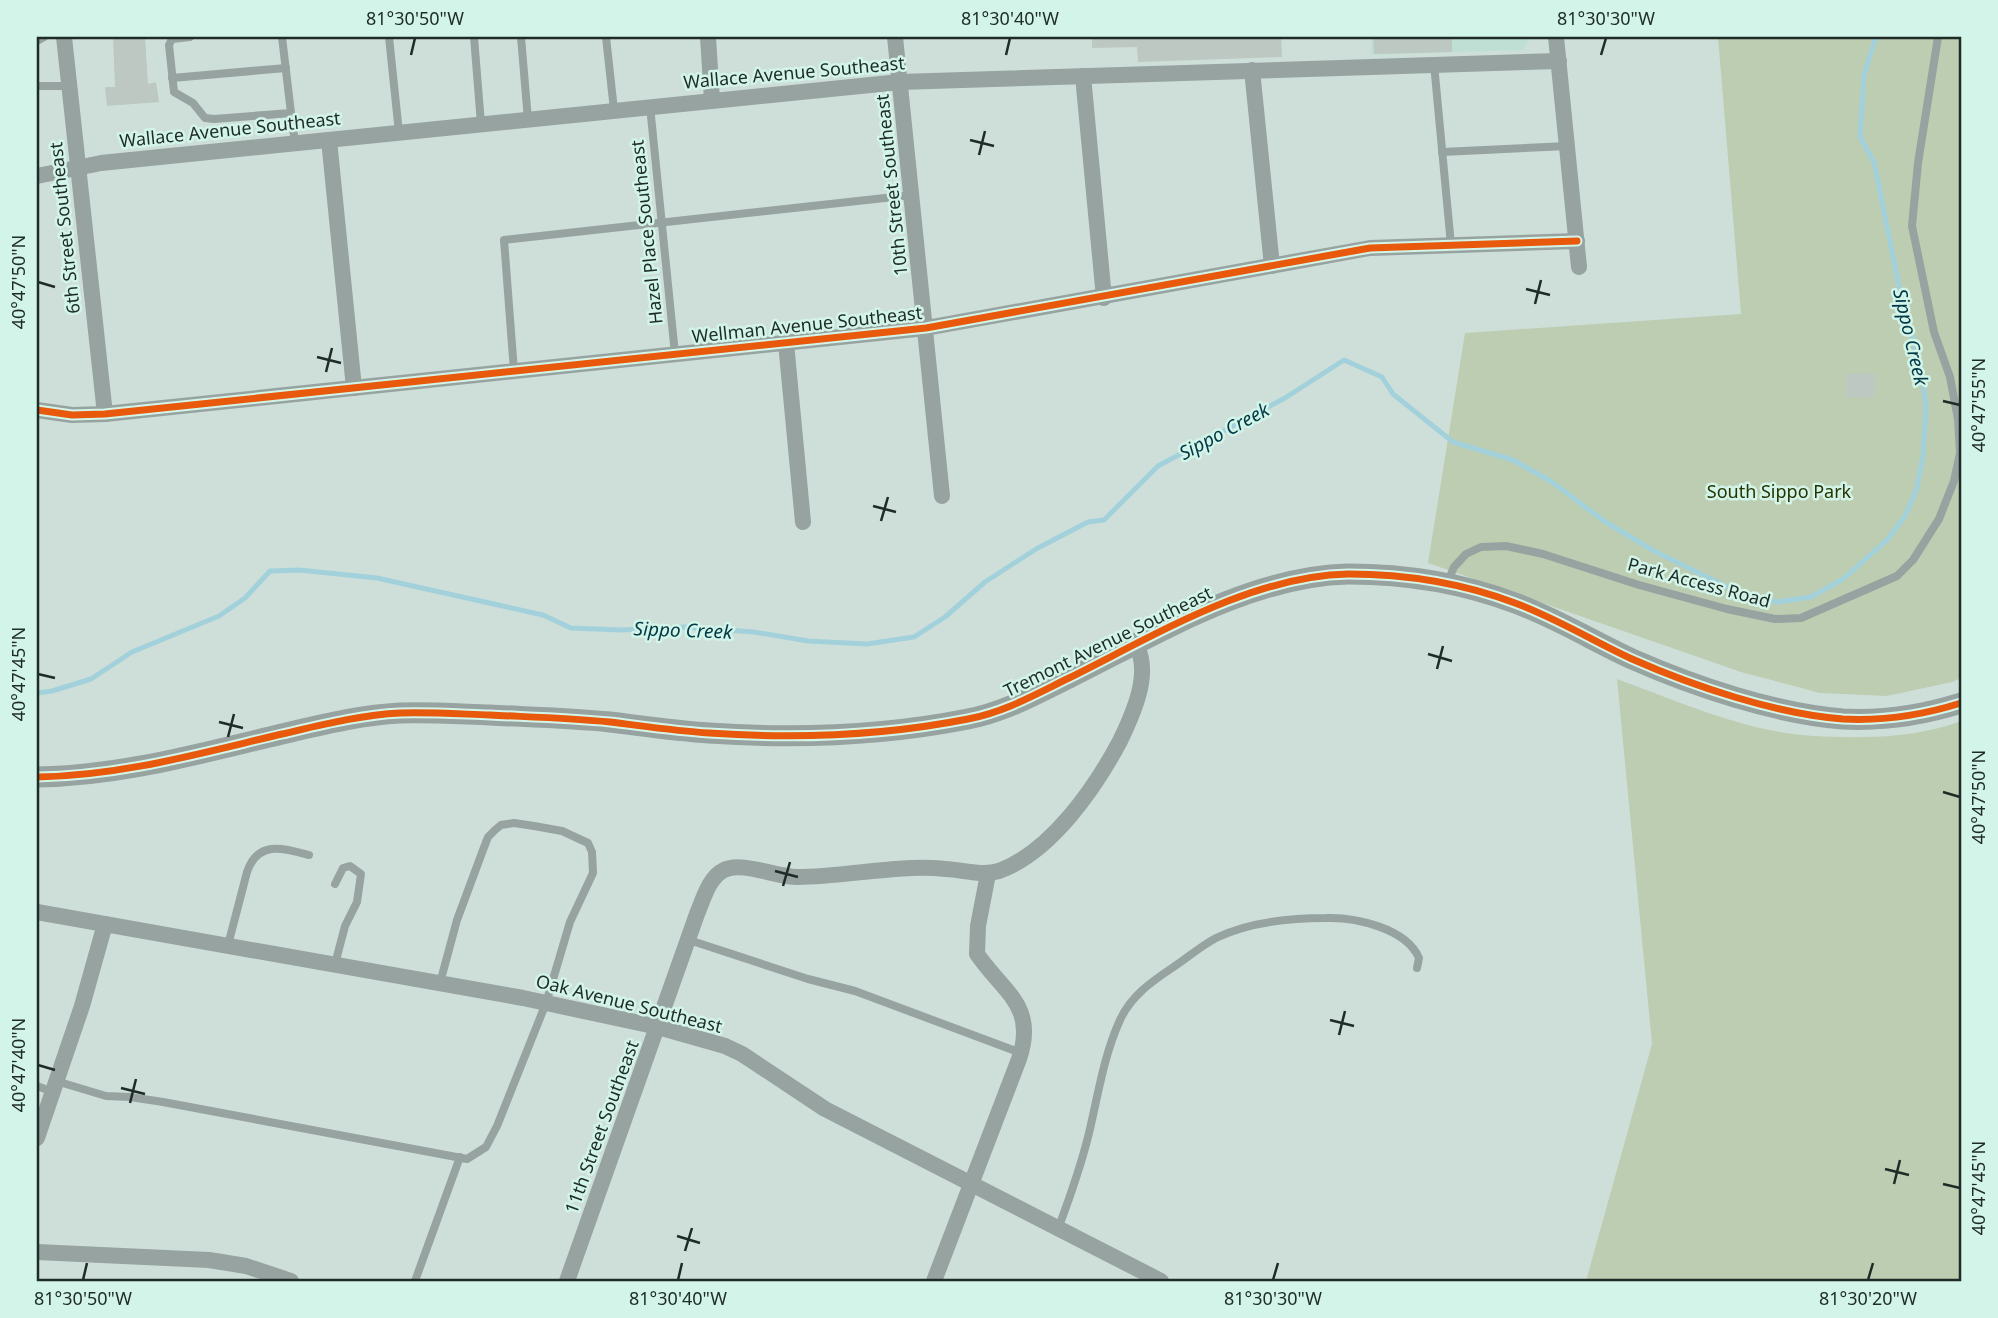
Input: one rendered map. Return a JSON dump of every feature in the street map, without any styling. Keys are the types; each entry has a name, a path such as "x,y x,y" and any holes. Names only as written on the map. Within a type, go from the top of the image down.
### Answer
{"street":[{"name":"6th Street Southeast","path":"64,37 105,414"},
{"path":"708,37 712,100"},
{"name":"10th Street Southeast","path":"895,37 942,496"},
{"path":"1556,37 1579,267"},
{"name":"Wallace Avenue Southeast","path":"37,176 78,167 329,139 900,82 1559,61"},
{"path":"1252,70 1272,266"},
{"path":"1083,76 1104,298"},
{"path":"329,139 354,388"},
{"name":"Wellman Avenue Southeast","path":"37,411 72,415 105,414 926,328 1370,248 1577,242"},
{"path":"786,343 803,522"},
{"name":"Tremont Avenue Southeast","path":"37,777 78,776 136,768 352,719 386,714 437,713 554,718 709,733 785,736 860,735 909,729 974,718 1011,707 1233,600 1281,584 1316,577 1381,575 1447,584 1500,598 1539,612 1633,659 1695,683 1777,707 1841,719 1872,719 1913,715 1961,703"},
{"path":"934,1281 1021,1053 1025,1032 1023,1015 1016,1002 984,964 976,948 988,874 1002,869 1047,839 1063,825 1094,786 1129,722 1138,695 1142,667 1136,645"},
{"name":"11th Street Southeast","path":"567,1281 706,891 722,870 743,867 774,875 797,877 915,868 988,874"},
{"name":"Oak Avenue Southeast","path":"37,912 546,1003 658,1027 725,1046 742,1054 825,1109 1161,1281"},
{"path":"37,1138 105,924"},
{"path":"37,1252 209,1260 246,1266 291,1281"}],"lane":[{"path":"37,41 44,37"},
{"path":"190,37 172,39 169,45 174,92 193,103 205,118 291,113"},
{"path":"282,37 295,143"},
{"path":"389,37 399,133"},
{"path":"474,37 481,124"},
{"path":"521,37 528,120"},
{"path":"606,37 614,110"},
{"name":"Park Access Road","path":"1447,584 1454,567 1466,554 1481,547 1506,546 1543,554 1639,585 1727,608 1775,619 1801,618 1896,576 1913,560 1939,519 1954,481 1960,453 1958,419 1950,377 1934,332 1912,226 1918,163 1938,37"},
{"path":"1434,64 1451,245"},
{"path":"172,78 286,68"},
{"path":"37,86 69,86"},
{"name":"Hazel Place Southeast","path":"650,106 675,355"},
{"path":"1442,152 1567,146"},
{"path":"514,372 503,240 912,195"},
{"path":"37,1086 141,1099 467,1158 486,1147 497,1126 546,1003 570,922 589,886 594,862 588,844 569,834 514,823 501,825 488,837 457,920 440,983"},
{"path":"228,945 251,860 257,854 268,850 283,849 309,855"},
{"path":"335,884 343,868 350,866 361,874 357,902 345,926 335,964"},
{"path":"1058,1229 1077,1176 1094,1104 1120,1018 1137,995 1155,979 1205,945 1231,932 1314,918 1340,918 1380,927 1413,948 1419,958 1417,968"},
{"path":"689,940 808,979 855,991 1021,1053"},
{"path":"415,1281 460,1157"}],"shaded area":[{"path":"1371,37 1528,37 1529,40 1523,50 1371,55"}],"green space":[{"name":"South Sippo Park","path":"1718,37 1961,37 1961,678 1952,682 1887,696 1820,693 1741,672 1428,563 1465,333 1741,314"},
{"path":"1617,679 1722,717 1764,729 1795,734 1861,737 1912,734 1961,721 1961,1281 1586,1281 1652,1044"}],"building":[{"path":"113,37 145,37 148,84 156,82 159,102 107,106 105,87 115,87"},
{"path":"1092,37 1281,37 1282,57 1138,62 1137,47 1092,48"},
{"path":"1373,37 1452,37 1452,52 1374,54"},
{"path":"1847,373 1875,374 1874,398 1846,397"}],"waterway":[{"name":"Sippo Creek","path":"37,693 91,679 132,652 219,616 245,598 270,571 299,570 377,578 543,615 571,628 621,630 685,627 754,632 808,641 867,644 914,637 945,617 985,582 1036,549 1088,522 1104,520 1158,466 1285,398 1344,360 1382,377 1393,394 1453,442 1513,460 1552,482 1604,521 1654,551 1744,595 1777,602 1811,597 1843,579 1887,540 1905,516 1917,488 1923,455 1926,407 1921,367 1900,291 1874,162 1860,137 1864,75 1876,37"}],"cycle path":[{"path":"37,410 72,415 105,414 926,328 1370,248 1577,241"},
{"path":"37,777 130,768 341,721 400,713 565,719 697,732 774,736 839,735 936,725 982,716 1008,707 1169,627 1240,597 1275,585 1312,577 1348,574 1433,581 1495,596 1545,616 1632,659 1681,679 1790,711 1843,719 1873,719 1918,714 1961,703"}]}
